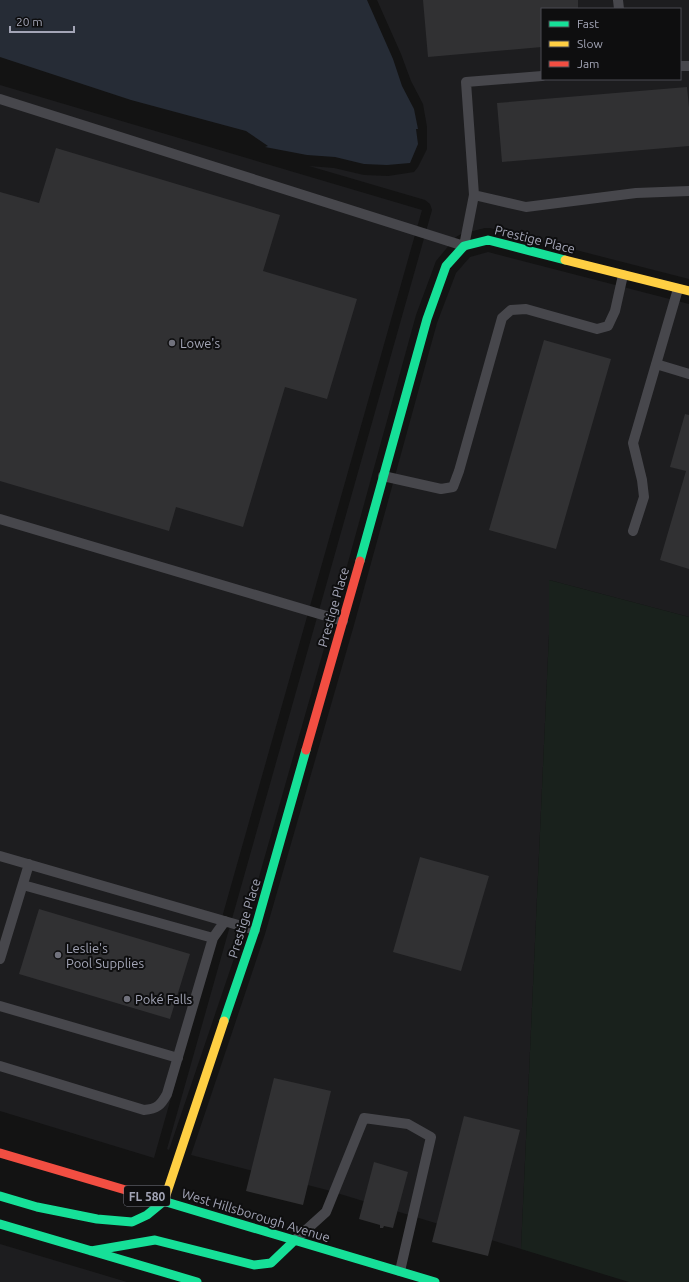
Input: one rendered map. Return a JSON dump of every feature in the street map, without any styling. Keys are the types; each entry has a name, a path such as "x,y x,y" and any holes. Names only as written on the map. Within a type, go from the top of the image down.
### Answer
{"street":[{"name":"Prestige Place","path":"164,1201 255,930 427,319 446,266 464,246 488,240 689,291"},
{"name":"West Hillsborough Avenue","path":"0,1153 435,1282"},
{"path":"0,1196 37,1207 97,1219 132,1222 147,1215 164,1201"},
{"path":"0,1224 197,1282"},
{"path":"91,1251 155,1240 254,1265 271,1263 295,1240"}],"lane":[{"path":"0,99 464,246 474,195 466,82 541,76"},
{"path":"474,195 526,207 636,193 689,190"},
{"path":"383,476 441,489 453,487 460,471 502,318 511,310 526,309 596,329 608,326 616,311 623,274"},
{"path":"633,531 644,497 642,480 633,443 678,288"},
{"path":"656,364 689,374"},
{"path":"0,519 343,621"},
{"path":"0,856 255,930"},
{"path":"0,959 29,864"},
{"path":"23,885 213,938"},
{"path":"0,1066 144,1110 153,1109 161,1104 167,1094 213,938 225,921"},
{"path":"0,1006 178,1058"},
{"path":"295,1240 326,1212 364,1118 408,1124 431,1137 400,1271"}],"shaded area":[{"path":"0,0 367,0 393,59 402,86 414,109 418,129 416,129 418,144 410,163 387,165 364,164 335,157 307,155 265,147 268,146 246,131 131,100 0,57"},
{"path":"377,0 689,0 689,279 490,228 461,234 456,237 436,261 416,315 333,617 245,926 169,1150 167,1149 432,210 430,204 425,200 309,166 334,168 364,175 388,176 414,172 427,149 427,127 423,104 411,81 401,54"},
{"path":"0,85 422,210 154,1158 0,1111"},
{"path":"488,252 689,304 689,617 549,580 549,635 521,1249 327,1190 191,1155 265,934 354,625 437,323 456,273 470,257"},
{"path":"549,580 689,617 689,1282 629,1282 521,1249 549,635"},
{"path":"0,1244 127,1282 0,1282"}],"building":[{"path":"423,0 578,0 578,8 541,8 541,47 428,57"},
{"path":"687,87 689,107 689,146 502,162 497,103"},
{"name":"Lowe's","path":"56,148 280,215 263,271 357,299 327,399 285,387 243,527 176,507 169,531 0,481 0,192 39,203"},
{"path":"544,340 611,359 556,549 489,530"},
{"path":"685,414 689,415 689,569 660,560 686,471 670,467"},
{"path":"420,857 489,876 461,971 393,952"},
{"path":"39,909 190,954 170,1019 19,974"},
{"path":"274,1078 331,1091 303,1205 246,1191"},
{"path":"464,1116 520,1130 488,1256 432,1242"},
{"path":"374,1162 408,1172 393,1228 384,1226 383,1228 380,1228 380,1225 359,1219"}],"traffic: fast":[{"path":"360,561 427,319 446,266 464,246 488,240 565,260"},
{"path":"224,1021 255,930 306,750"},
{"path":"0,1196 37,1207 97,1219 132,1222 147,1215 164,1201"},
{"path":"163,1201 435,1282"},
{"path":"0,1224 197,1282"},
{"path":"91,1251 155,1240 254,1265 271,1263 295,1240"}],"traffic: slow":[{"path":"565,260 689,291"},
{"path":"164,1201 224,1021"}],"traffic: jam":[{"path":"306,750 360,561"},
{"path":"0,1153 163,1201"}],"place":[{"name":"Lowe's","path":"172,343"},
{"name":"Leslie's Pool Supplies","path":"58,955"},
{"name":"Poké Falls","path":"127,999"}]}
